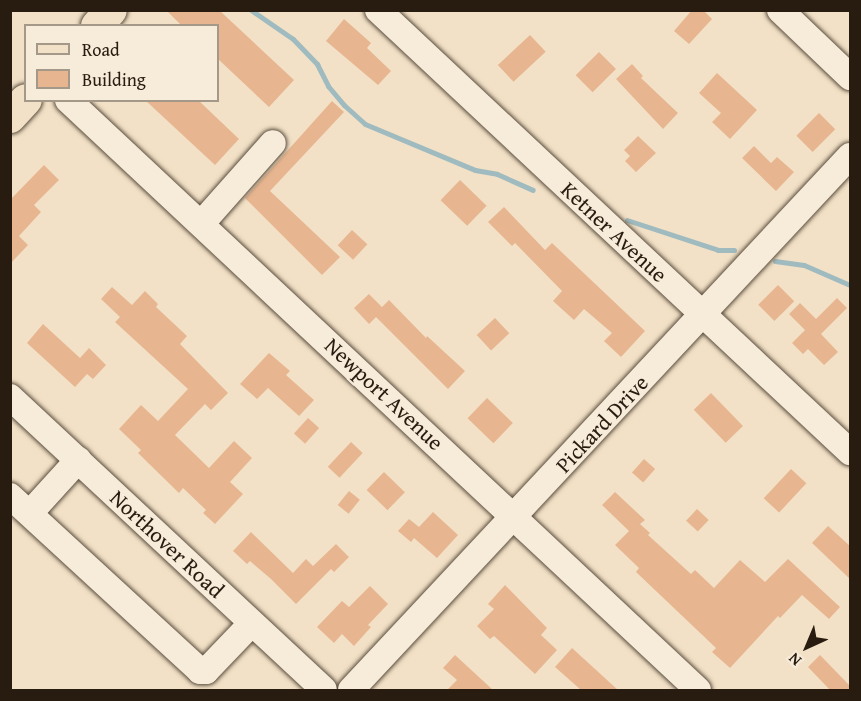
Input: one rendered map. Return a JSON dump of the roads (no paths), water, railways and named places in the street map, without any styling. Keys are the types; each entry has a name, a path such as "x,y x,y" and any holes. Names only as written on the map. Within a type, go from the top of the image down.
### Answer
{"main road":[{"path":"99,24 111,10"},
{"path":"10,117 24,102"}],"street":[{"name":"Ketner Avenue","path":"378,10 850,452"},
{"path":"780,10 850,77"},
{"name":"Newport Avenue","path":"70,102 515,516 698,690"},
{"path":"201,224 273,143"},
{"name":"Pickard Drive","path":"351,690 705,315 850,156"},
{"name":"Northover Road","path":"10,397 324,690"},
{"path":"30,513 78,460"},
{"path":"10,496 200,670 206,671 252,623"}],"waterway":[{"path":"251,10 293,39 317,64 328,86 344,105 365,124 475,170 497,174 533,190"},
{"path":"627,220 718,250 734,250"},
{"path":"775,261 804,265 850,285"}]}
